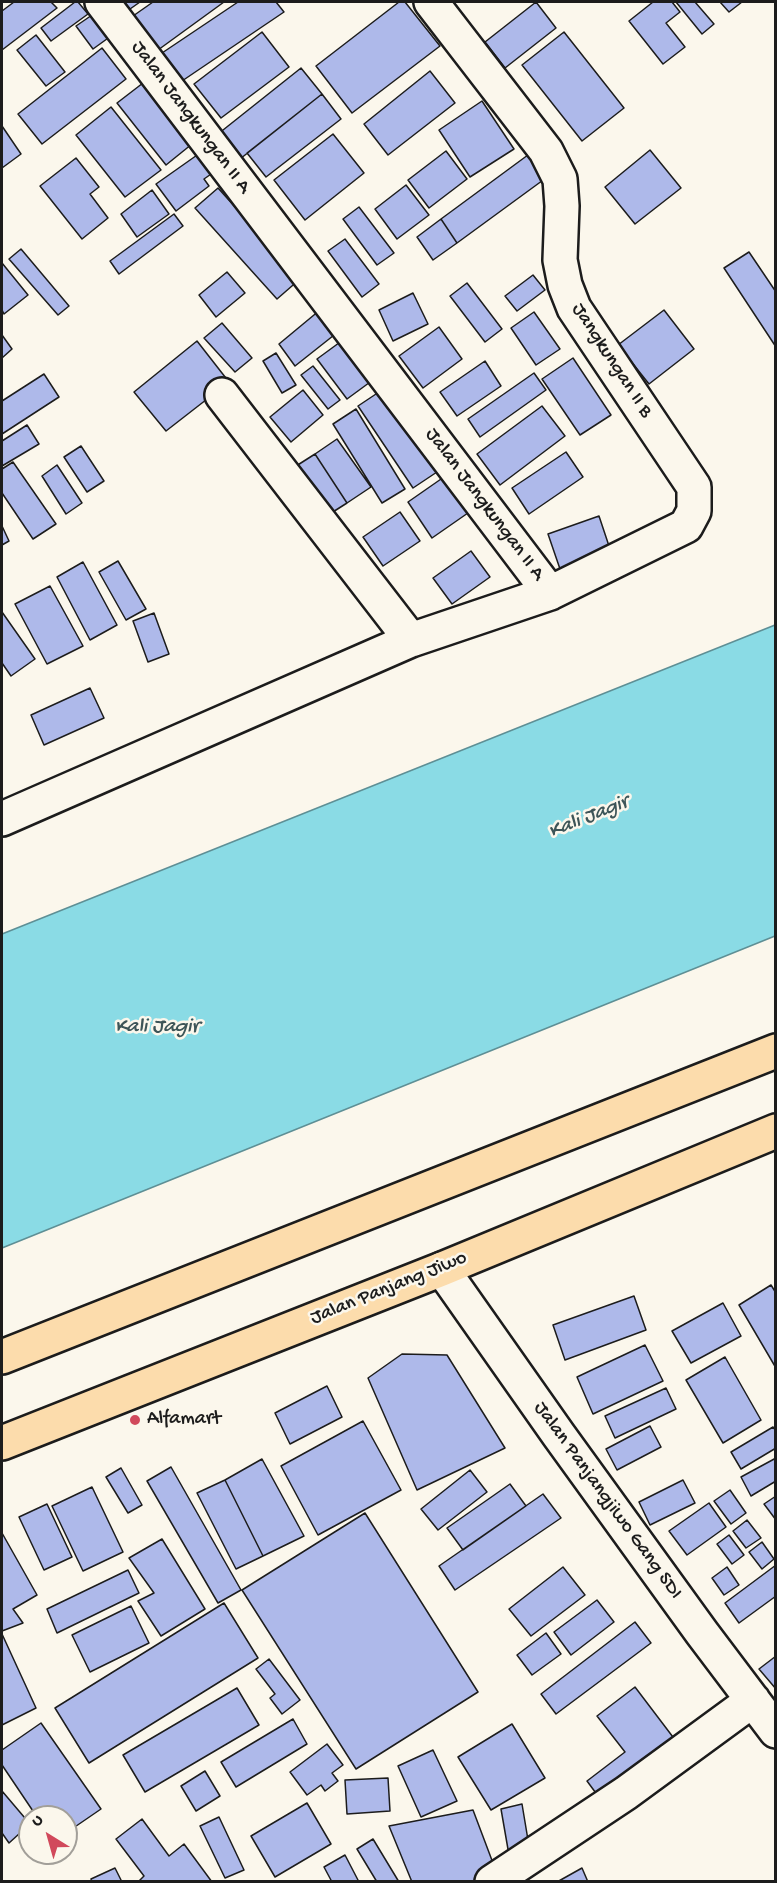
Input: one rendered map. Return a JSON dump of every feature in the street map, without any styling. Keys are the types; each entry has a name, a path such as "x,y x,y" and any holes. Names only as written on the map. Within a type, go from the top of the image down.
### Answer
{"main road":[{"path":"2,1357 776,1051"},
{"name":"Jalan Panjang Jiwo","path":"2,1443 442,1269 776,1131"}],"street":[{"name":"Jalan Jangkungan II A","path":"2,819 411,640 550,593 102,2"},
{"name":"Jangkungan II B","path":"431,2 546,151 560,179 562,206 560,260 565,285 574,308 694,487 694,511 686,526 550,593"},
{"path":"222,395 411,640"},
{"name":"Jalan Panjangjiwo Gang SDI","path":"442,1269 578,1463 702,1634 776,1731"},
{"path":"492,1881 626,1794 753,1700"}],"water":[{"name":"Kali Jagir","path":"775,625 775,936 2,1248 2,934"}],"building":[{"path":"14,2 51,2 57,8 2,50 2,11"},
{"path":"78,2 88,14 51,41 41,28"},
{"path":"124,2 140,2 130,9"},
{"path":"153,2 224,2 158,50 133,16"},
{"path":"238,2 276,2 284,12 182,81 162,53"},
{"path":"399,2 405,2 440,46 352,113 316,66"},
{"path":"536,2 556,28 505,68 485,42"},
{"path":"653,2 672,2 680,12 666,23 685,47 663,64 629,21"},
{"path":"676,2 695,2 714,24 702,34"},
{"path":"720,2 742,2 729,12"},
{"path":"95,13 111,36 93,49 76,26"},
{"path":"262,32 289,67 221,118 194,84"},
{"path":"564,32 624,108 582,141 522,65"},
{"path":"36,35 65,72 46,86 17,50"},
{"path":"102,48 126,79 42,144 18,114"},
{"path":"301,68 322,94 240,159 218,134"},
{"path":"430,71 455,103 388,155 364,124"},
{"path":"143,83 192,144 166,165 117,103"},
{"path":"322,94 341,119 266,177 247,153"},
{"path":"482,101 514,149 470,177 439,130"},
{"path":"111,107 161,170 125,197 76,135"},
{"path":"2,126 21,154 2,168"},
{"path":"333,134 364,173 305,220 274,180"},
{"path":"650,150 681,188 635,224 605,187"},
{"path":"446,151 467,179 429,208 408,180"},
{"path":"532,152 550,175 457,243 441,219"},
{"path":"200,153 214,172 204,179 209,186 176,211 156,184"},
{"path":"76,158 99,187 90,194 108,218 82,239 40,186"},
{"path":"406,185 429,215 397,239 375,209"},
{"path":"218,188 300,279 277,299 195,208"},
{"path":"152,190 169,214 137,237 121,214"},
{"path":"359,207 394,253 377,265 343,219"},
{"path":"174,214 183,226 119,274 110,261"},
{"path":"441,219 457,243 433,260 417,237"},
{"path":"345,239 379,284 362,297 328,251"},
{"path":"21,249 69,306 58,315 9,259"},
{"path":"749,252 776,292 776,347 724,268"},
{"path":"2,263 28,295 4,314 2,310"},
{"path":"227,272 245,293 216,317 199,295"},
{"path":"533,275 545,290 517,311 505,296"},
{"path":"467,283 502,329 485,342 450,296"},
{"path":"413,293 428,324 393,341 379,310"},
{"path":"326,305 343,328 295,366 279,344"},
{"path":"664,310 694,349 649,384 618,345"},
{"path":"534,312 560,349 536,365 511,328"},
{"path":"222,323 252,358 235,372 204,338"},
{"path":"439,327 462,359 423,388 399,356"},
{"path":"2,335 12,349 2,358"},
{"path":"347,337 377,377 347,399 317,359"},
{"path":"197,341 229,382 166,431 134,392"},
{"path":"276,353 296,385 282,393 263,361"},
{"path":"573,358 611,415 580,435 542,379"},
{"path":"485,361 501,386 457,416 440,392"},
{"path":"313,366 340,400 328,409 301,375"},
{"path":"534,373 546,390 480,437 468,419"},
{"path":"44,374 59,397 2,434 2,401"},
{"path":"385,388 440,470 413,488 358,406"},
{"path":"303,390 323,415 291,442 270,417"},
{"path":"542,406 565,436 500,485 477,454"},
{"path":"356,409 405,489 382,503 333,424"},
{"path":"27,425 39,444 2,466 2,441"},
{"path":"337,439 371,487 347,503 315,454"},
{"path":"81,446 104,481 87,492 64,457"},
{"path":"566,452 583,477 529,514 512,488"},
{"path":"315,454 347,503 325,517 293,468"},
{"path":"13,462 56,524 33,539 2,493 2,469"},
{"path":"57,465 82,503 66,514 42,476"},
{"path":"454,470 478,506 432,538 408,502"},
{"path":"400,512 420,541 383,566 363,537"},
{"path":"599,516 611,552 560,569 548,534"},
{"path":"2,526 9,541 2,545"},
{"path":"471,551 490,577 452,604 433,578"},
{"path":"118,561 146,609 126,620 99,572"},
{"path":"83,562 117,625 90,640 57,577"},
{"path":"50,586 83,646 47,664 15,604"},
{"path":"2,612 35,659 11,676 2,663"},
{"path":"154,613 169,654 148,662 133,621"},
{"path":"90,688 104,718 44,745 31,715"},
{"path":"771,1285 776,1293 776,1368 739,1305"},
{"path":"634,1296 646,1330 565,1360 553,1325"},
{"path":"723,1303 741,1336 691,1363 672,1331"},
{"path":"645,1345 663,1381 593,1414 577,1377"},
{"path":"402,1354 447,1355 505,1448 417,1490 368,1378"},
{"path":"725,1357 761,1420 723,1443 686,1380"},
{"path":"327,1386 342,1417 290,1444 275,1413"},
{"path":"666,1388 676,1409 615,1438 605,1416"},
{"path":"363,1421 401,1490 318,1535 281,1466"},
{"path":"650,1426 661,1447 617,1470 606,1449"},
{"path":"773,1427 776,1431 776,1448 741,1469 731,1452"},
{"path":"776,1458 776,1481 751,1496 741,1477"},
{"path":"262,1459 304,1536 263,1556 225,1480"},
{"path":"171,1467 241,1590 218,1603 147,1481"},
{"path":"121,1468 142,1505 128,1513 106,1477"},
{"path":"470,1470 487,1492 438,1530 421,1509"},
{"path":"225,1480 263,1556 236,1569 197,1493"},
{"path":"683,1480 695,1503 650,1525 639,1502"},
{"path":"510,1484 526,1506 463,1550 447,1528"},
{"path":"92,1487 123,1552 83,1571 52,1506"},
{"path":"730,1490 746,1513 731,1524 714,1501"},
{"path":"543,1494 561,1518 455,1590 439,1566"},
{"path":"776,1496 776,1520 764,1504"},
{"path":"709,1503 726,1527 687,1555 669,1531"},
{"path":"47,1504 72,1557 44,1570 19,1517"},
{"path":"365,1513 478,1692 356,1769 242,1590"},
{"path":"747,1520 761,1538 746,1548 733,1531"},
{"path":"2,1533 37,1595 13,1609 23,1623 2,1631"},
{"path":"729,1535 744,1555 732,1564 717,1544"},
{"path":"162,1539 205,1609 161,1636 138,1601 154,1593 129,1558"},
{"path":"762,1542 774,1559 762,1569 749,1552"},
{"path":"776,1565 776,1596 739,1623 725,1603"},
{"path":"563,1567 585,1595 531,1636 509,1609"},
{"path":"727,1567 739,1585 724,1595 712,1578"},
{"path":"128,1570 139,1593 57,1633 47,1609"},
{"path":"597,1600 614,1622 571,1655 554,1632"},
{"path":"224,1603 258,1658 89,1763 55,1708"},
{"path":"131,1606 149,1643 90,1672 72,1635"},
{"path":"635,1622 651,1643 556,1714 541,1694"},
{"path":"546,1633 561,1654 532,1675 517,1655"},
{"path":"2,1634 36,1708 2,1725"},
{"path":"776,1656 776,1689 759,1669"},
{"path":"269,1659 300,1700 282,1714 270,1698 275,1694 256,1669"},
{"path":"635,1687 679,1745 604,1804 587,1781 625,1752 597,1716"},
{"path":"237,1688 259,1725 145,1792 123,1755"},
{"path":"293,1719 307,1744 236,1787 221,1762"},
{"path":"41,1723 101,1809 78,1825 78,1805 29,1805 2,1765 2,1750"},
{"path":"512,1724 545,1778 491,1810 458,1757"},
{"path":"327,1744 343,1765 332,1773 338,1781 325,1791 321,1785 307,1795 290,1772"},
{"path":"433,1750 457,1801 421,1817 398,1766"},
{"path":"205,1771 220,1796 196,1811 181,1786"},
{"path":"388,1778 390,1811 347,1814 345,1780"},
{"path":"2,1791 18,1810 18,1835 9,1843 2,1833"},
{"path":"307,1803 331,1844 275,1877 251,1836"},
{"path":"522,1804 530,1852 509,1855 501,1809"},
{"path":"473,1810 496,1871 473,1882 412,1882 389,1826"},
{"path":"219,1817 244,1870 225,1878 200,1826"},
{"path":"142,1819 169,1856 184,1844 212,1882 138,1882 144,1876 116,1839"},
{"path":"373,1839 399,1882 377,1882 357,1849"},
{"path":"345,1855 359,1882 332,1882 324,1867"},
{"path":"115,1868 122,1882 92,1882 91,1879"},
{"path":"582,1868 588,1882 557,1882"}],"place":[{"name":"Alfamart","path":"135,1420"}]}
